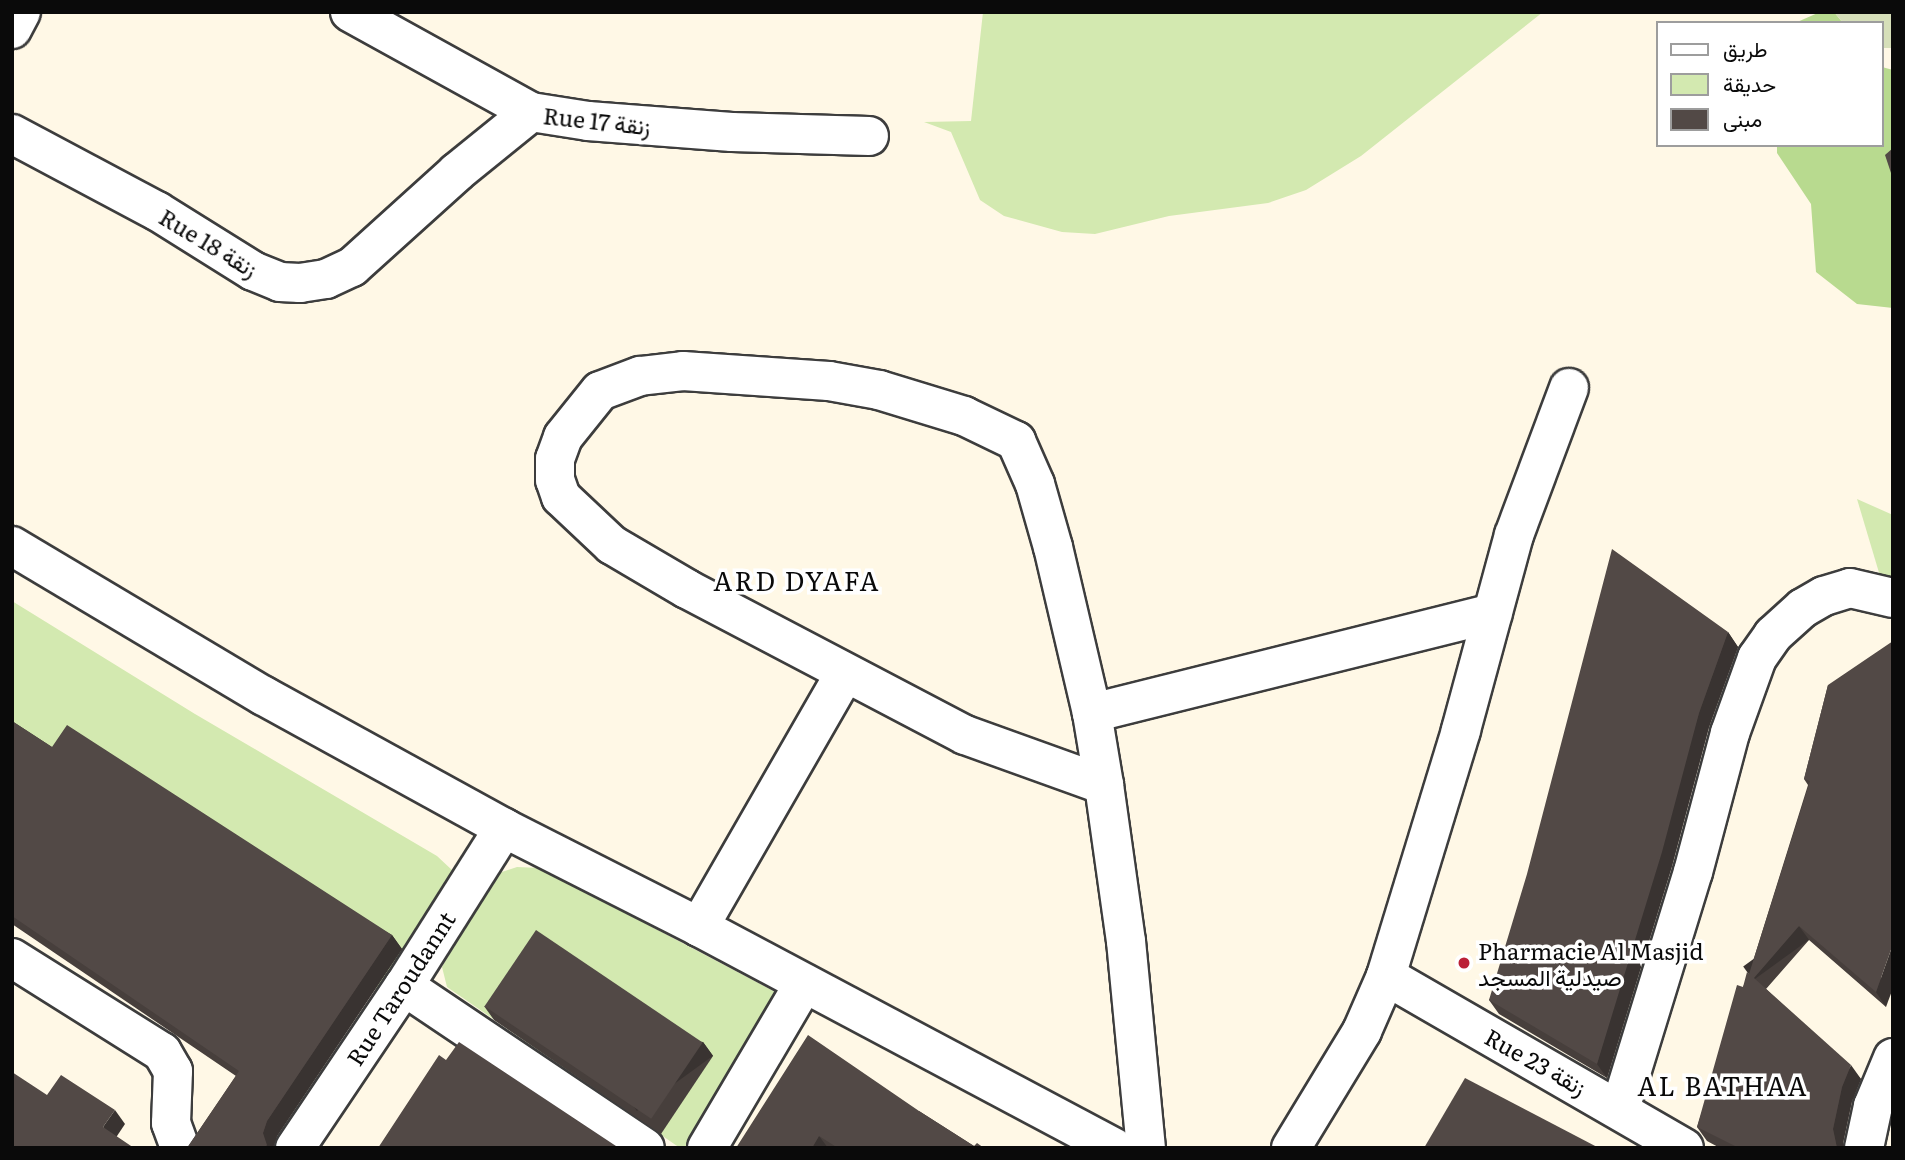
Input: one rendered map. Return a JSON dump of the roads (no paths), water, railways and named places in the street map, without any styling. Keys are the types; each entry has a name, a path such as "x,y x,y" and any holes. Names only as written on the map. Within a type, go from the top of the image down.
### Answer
{"street":[{"path":"12,29 21,12"},
{"name":"Rue 17 زنقة","path":"350,12 531,112 588,121 732,132 869,136"},
{"name":"Rue 18 زنقة","path":"12,134 157,211 253,271 280,282 300,283 326,279 352,267 457,172 531,112"},
{"path":"1104,785 964,735 687,589 612,544 561,497 555,480 555,459 563,437 600,391 640,376 683,372 830,380 938,407 1016,441 1035,484 1053,547 1092,713 1104,785 1126,940 1146,1148"},
{"path":"1291,1148 1362,1031 1385,976 1514,536 1569,388"},
{"path":"12,546 264,696 504,828 699,927 1114,1148"},
{"path":"1620,1109 1693,872 1730,733 1757,659 1773,635 1803,608 1824,596 1850,588 1893,598"},
{"path":"1092,713 1493,613"},
{"path":"699,927 845,673"},
{"name":"Rue Taroudannt","path":"295,1148 404,986 504,828"},
{"path":"12,958 162,1052 173,1071 172,1123 180,1148"},
{"name":"Rue 23 زنقة","path":"1385,976 1684,1148"},
{"path":"707,1148 804,983"},
{"path":"404,986 645,1148"},
{"path":"1864,1148 1873,1106 1892,1065"}],"place":[{"name":"Pharmacie Al Masjid صيدلية المسجد","path":"1464,963"}],"district":[{"name":"ARD DYAFA","path":"797,580"},
{"name":"AL BATHAA","path":"1723,1085"}]}
